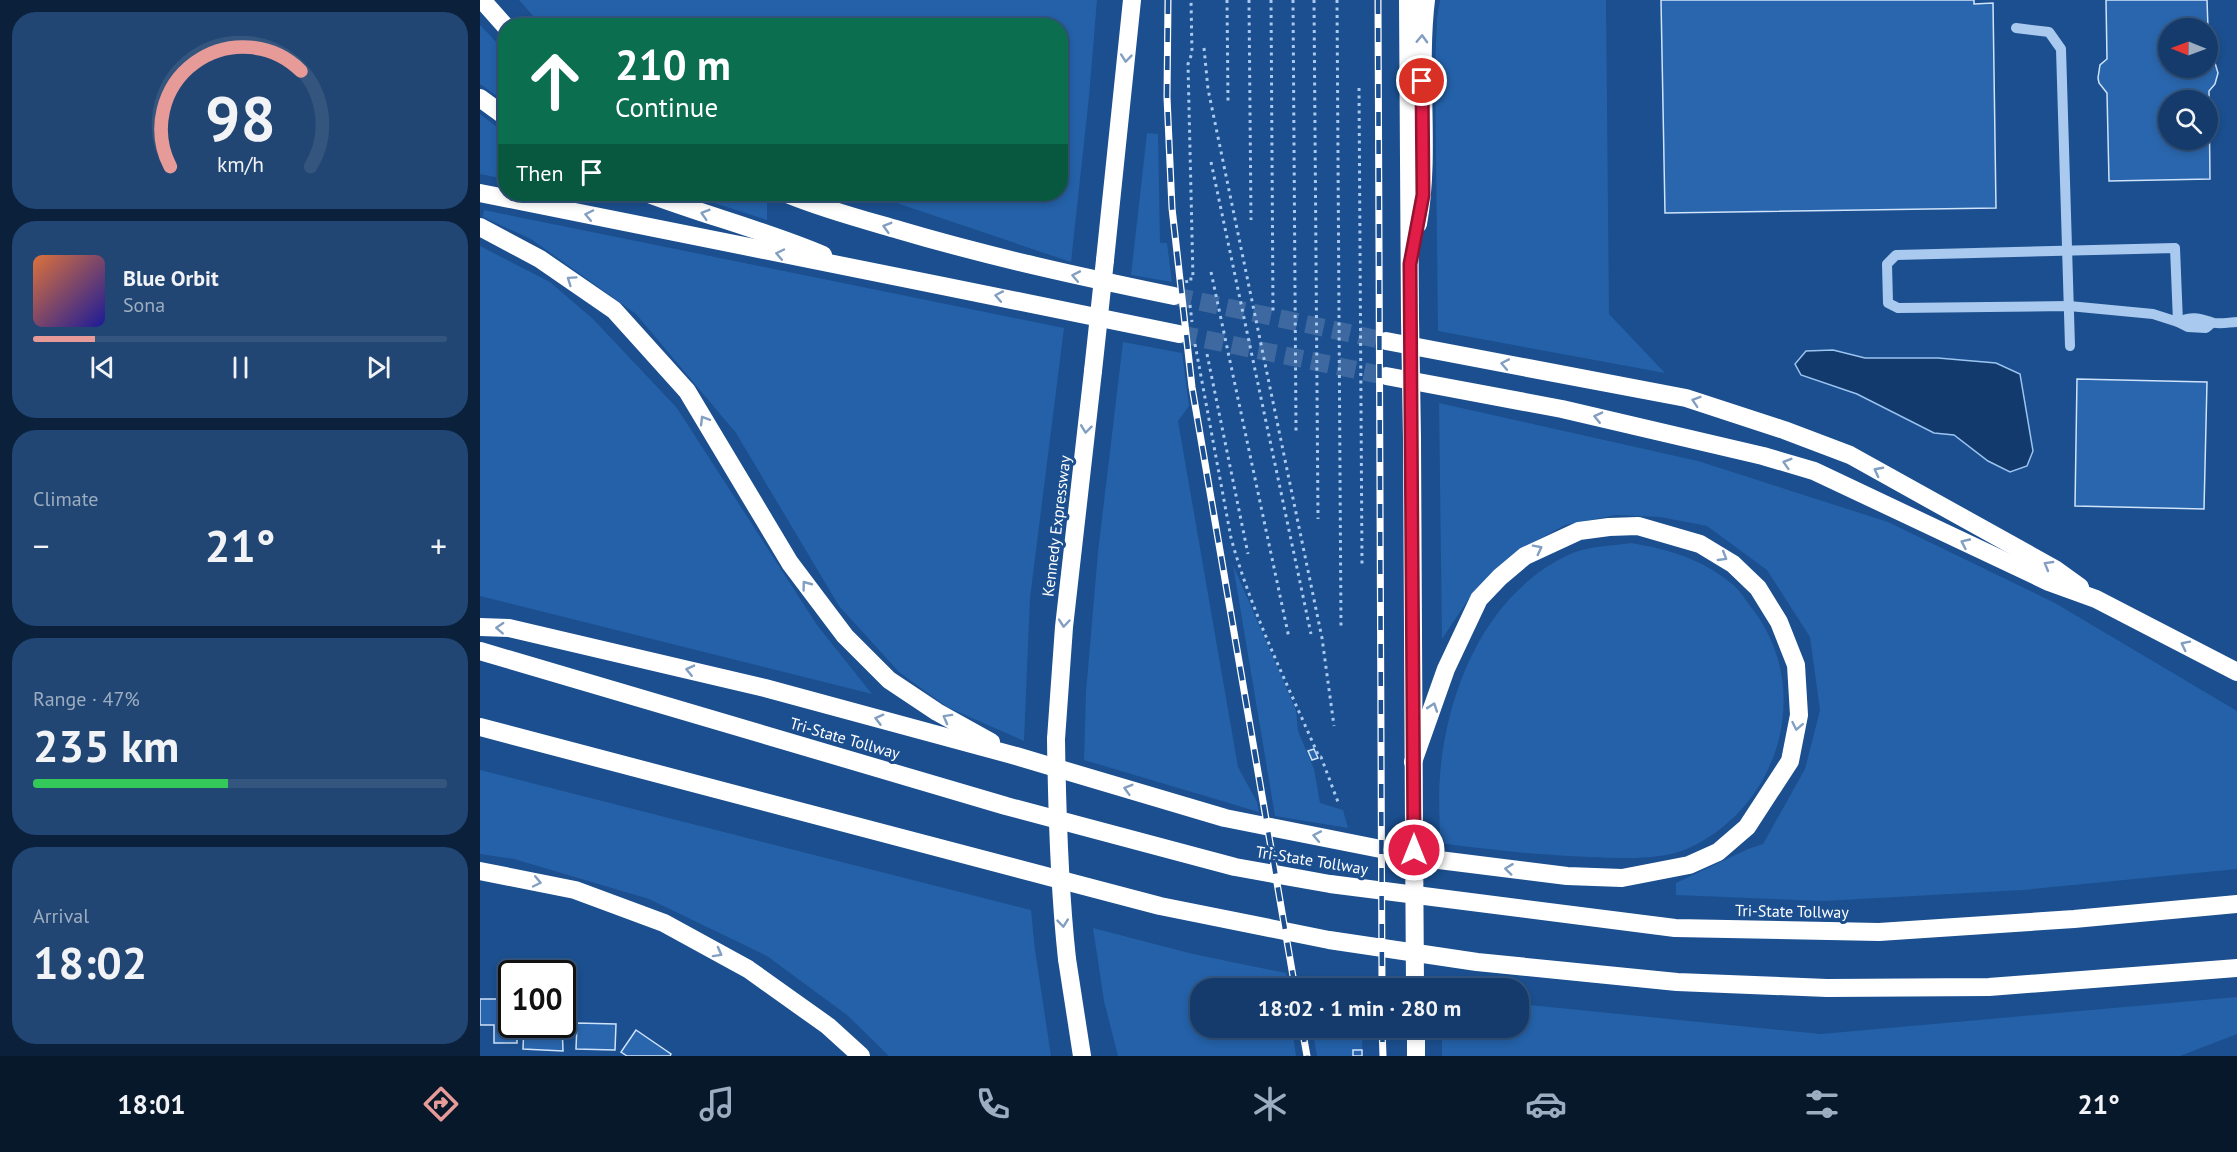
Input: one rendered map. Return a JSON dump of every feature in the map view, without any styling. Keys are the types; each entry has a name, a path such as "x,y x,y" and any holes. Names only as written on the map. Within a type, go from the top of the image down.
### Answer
{"highway":[{"path":"482,0 498,18"},
{"name":"Kennedy Expressway","path":"1084,1056 1076,1022 1061,908 1056,739 1064,627 1132,0"},
{"path":"1408,0 1415,978"},
{"path":"1410,264 1423,195 1422,35 1426,0"},
{"path":"480,98 498,111"},
{"path":"480,193 498,197"},
{"path":"519,201 858,270 1188,330"},
{"path":"669,201 780,236 858,270"},
{"path":"805,201 970,251 1066,274 1184,296"},
{"path":"480,226 540,259 615,310 687,391 790,563 852,644 889,680 938,712 1016,756"},
{"path":"1386,341 1686,398 1784,430 1850,455 2055,569 2096,599"},
{"path":"1386,376 1562,409 1763,456 1814,471 2049,582 2096,599 2237,672"},
{"path":"480,627 509,628 765,688 1016,756 1225,818 1431,859 1567,876 1622,878 1689,865 1718,852 1747,827 1790,761 1800,715 1796,665 1779,622 1763,596 1758,588 1733,564 1700,544 1638,526 1609,526 1579,531 1525,556 1479,599 1446,669 1413,762"},
{"name":"Tri-State Tollway","path":"480,651 1006,806 1235,867 1330,884 1698,929 1879,932 2074,919 2237,904"},
{"path":"480,727 1160,906 1329,940 1476,962 1677,982 1827,988 1989,987 2237,968"},
{"path":"480,871 575,890 664,922 748,969 828,1026 861,1056"},
{"path":"1416,1038 1416,1056"}],"lane":[{"path":"2016,28 2049,32 2061,49 2070,346"},
{"path":"2178,321 2175,248 1896,255 1887,264 1888,303 1898,308 2069,306 2153,314 2178,321 2187,318 2205,318 2212,323 2237,322"}],"path":[{"path":"1191,0 1192,53 1188,64 1193,279 1186,279 1184,296 1188,330 1237,562 1338,802"},
{"path":"1227,0 1228,101"},
{"path":"1249,0 1251,220"},
{"path":"1271,0 1273,311"},
{"path":"1293,0 1296,431"},
{"path":"1314,0 1318,519"},
{"path":"1337,0 1341,630"},
{"path":"1204,48 1208,88 1322,638 1334,726"},
{"path":"1359,88 1362,565"},
{"path":"1211,162 1311,634"},
{"path":"1211,272 1289,638"},
{"path":"1207,354 1248,554"}],"shaded area":[{"path":"519,0 1097,0 1071,262 891,201 1068,201 1068,18 535,18"},
{"path":"1440,0 1606,0 1609,314 1665,373 1438,331 1435,69"},
{"path":"480,25 498,44 498,97 480,84"},
{"path":"480,114 498,128 498,178 480,174"},
{"path":"1147,133 1158,134 1160,243 1167,243 1172,282 1131,275"},
{"path":"709,201 767,201 767,220"},
{"path":"484,210 1064,328 1030,598 1024,741 947,707 899,672 839,606 736,433 636,314 531,239 483,217"},
{"path":"480,246 550,282 593,319 677,408 817,625 872,694 480,596"},
{"path":"1123,342 1182,353 1189,406 1178,421 1238,767 1257,802 1259,812 1084,760 1086,692 1098,552"},
{"path":"1833,350 1865,358 1938,358 1996,363 2020,374 2033,451 2027,466 2010,472 1988,461 1954,435 1934,433 1857,394 1801,375 1795,364 1806,351"},
{"path":"1439,403 1698,461 1888,522 2055,603 2237,711 2237,869 2023,890 1824,901 1676,895 1676,883 1763,844 1805,769 1820,710 1810,637 1767,570 1707,526 1660,517 1616,515 1565,525 1516,552 1493,572 1468,600 1442,639"},
{"path":"1631,543 1684,556 1720,575 1742,594 1770,639 1781,673 1784,708 1778,742 1765,775 1746,804 1720,829 1689,848 1666,855 1627,858 1571,856 1440,843 1440,775 1451,710 1476,647 1493,619 1514,594 1539,572 1568,555 1591,548"},
{"path":"1233,565 1296,710 1298,731 1314,769 1320,803 1343,810 1348,828 1275,816"},
{"path":"480,770 1031,910 1051,1056 889,1056 847,1015 767,956 649,899 514,859 480,854"},
{"path":"1093,928 1193,954 1286,973 1287,978 1190,978 1190,1038 1293,1038 1296,1056 1118,1056 1104,1001"},
{"path":"2237,997 2237,1034 2180,1056 1442,1056 1442,1038 1529,1038 1529,1005 1821,1034"},
{"path":"1314,1038 1363,1038 1362,1050 1353,1051 1353,1056 1317,1056"}],"building":[{"path":"1661,0 1974,0 1974,4 1993,3 1996,208 1665,213"},
{"path":"2106,0 2207,0 2208,18 2158,18 2158,78 2217,78 2210,90 2158,90 2158,150 2210,150 2210,179 2109,181 2107,93 2099,83 2100,65 2107,59"},
{"path":"2077,379 2207,382 2204,509 2075,506"},
{"path":"1314,749 1318,758 1312,760 1308,751"},
{"path":"480,999 498,999 498,1038 517,1038 517,1043 494,1043 494,1025 480,1025"},
{"path":"577,1023 616,1024 615,1050 576,1049"},
{"path":"636,1030 671,1054 670,1056 627,1056 621,1052"},
{"path":"523,1038 563,1038 563,1051 523,1049"},
{"path":"1353,1050 1362,1050 1362,1056 1353,1056"}],"tunnel":[{"path":"1174,296 1386,341"},
{"path":"1179,334 1386,376"}],"railway":[{"path":"1168,0 1167,97 1172,208 1192,387 1293,978"},
{"path":"1378,0 1382,978"},
{"path":"1304,1038 1307,1056"},
{"path":"1382,1038 1383,1056"}],"route":[{"path":"1414,850 1410,264 1423,195 1422,81"}]}
